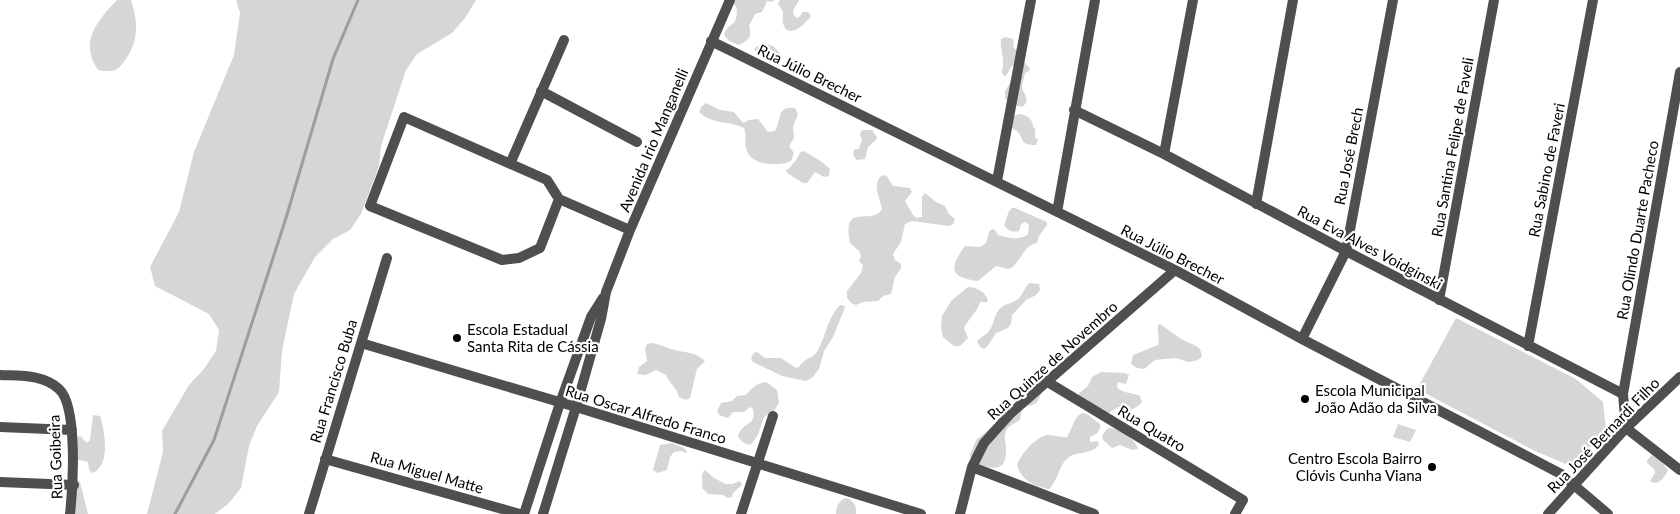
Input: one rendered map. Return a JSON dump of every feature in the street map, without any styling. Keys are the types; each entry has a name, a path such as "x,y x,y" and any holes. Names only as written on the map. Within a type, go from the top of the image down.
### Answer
{"street":[{"name":"Avenida Irio Manganelli","path":"522,514 591,317 606,292 630,230 730,0"},
{"path":"997,181 1030,0"},
{"path":"1057,212 1095,0"},
{"path":"1164,154 1193,0"},
{"path":"1256,204 1293,0"},
{"name":"Rua José Brech","path":"1302,339 1346,251 1393,0"},
{"name":"Rua Santina Felipe de Faveli","path":"1439,300 1494,0"},
{"name":"Rua Sabino de Faveri","path":"1528,346 1593,0"},
{"path":"510,164 564,40"},
{"name":"Rua Júlio Brecher","path":"711,41 1175,270 1302,339 1561,474 1608,514"},
{"name":"Rua Olindo Duarte Pacheco","path":"1623,394 1680,72"},
{"path":"541,91 637,142"},
{"name":"Rua Eva Alves Voidginski","path":"1074,110 1164,154 1439,300 1623,394"},
{"path":"559,199 540,248 519,258 502,260 370,206 404,117 547,180 559,199 630,230"},
{"name":"Rua Francisco Buba","path":"309,514 387,258"},
{"name":"Rua Quinze de Novembro","path":"960,514 972,467 984,443 1011,413 1046,381 1175,270"},
{"name":"Avenida Irio Manganelli","path":"543,514 601,319 606,292"},
{"name":"Rua Oscar Alfredo Franco","path":"361,343 576,407 921,514"},
{"name":"Rua Goibeira","path":"0,375 34,376 54,384 67,399 72,430 74,485 70,514"},
{"name":"Rua José Bernardi Filho","path":"1548,514 1626,428 1680,377"},
{"name":"Rua Quatro","path":"1046,381 1243,500 1235,514"},
{"path":"1623,394 1626,428 1680,470"},
{"path":"741,514 773,416"},
{"path":"0,427 72,430"},
{"name":"Rua Miguel Matte","path":"325,459 522,514"},
{"path":"972,467 1094,514"},
{"path":"0,482 74,485"}],"shaded area":[{"path":"117,0 131,0 136,23 135,39 130,53 118,68 110,71 98,70 90,50 90,41 97,24"},
{"path":"236,0 476,0 465,18 452,33 417,54 406,70 381,146 379,166 361,214 350,230 333,239 315,257 294,294 282,351 279,392 257,426 249,446 241,488 229,503 215,514 147,514 163,452 162,431 189,385 203,370 216,351 219,330 209,314 155,286 150,267 179,212 194,152 234,55 240,13"},
{"path":"728,0 775,0 767,1 762,12 755,14 749,26 749,37 739,45 729,41 724,35 735,21 737,13 736,6"},
{"path":"780,0 799,0 793,11 794,16 798,18 803,12 808,12 811,16 797,29 788,31 783,23 783,13 778,3"},
{"path":"1005,37 1013,39 1013,47 1019,50 1023,61 1030,68 1025,73 1022,86 1027,99 1022,107 1010,104 1005,98 1005,91 1014,77 1015,64 1006,76 1003,75 1001,71 1003,63 1001,39"},
{"path":"767,44 773,46 782,55 779,60 770,56 761,57 754,49 757,46"},
{"path":"706,103 720,110 734,112 743,123 758,119 768,132 775,131 782,111 795,108 798,114 793,127 794,138 789,146 794,153 791,161 779,164 758,162 749,154 746,148 744,128 704,116 699,112"},
{"path":"1018,114 1026,116 1032,122 1035,128 1035,137 1038,140 1036,145 1025,143 1018,132 1011,127 1012,117"},
{"path":"872,130 877,137 868,147 865,159 857,160 853,152 855,149 859,149 862,139 861,131"},
{"path":"804,151 830,169 829,176 824,177 815,172 807,183 803,183 787,173 786,169 789,169 800,152"},
{"path":"886,175 893,186 910,188 912,192 905,201 913,215 917,218 922,217 922,197 925,193 936,202 945,206 949,214 955,219 953,224 949,226 912,221 905,224 901,242 893,254 895,260 901,264 901,268 895,277 891,294 883,296 878,301 863,302 856,305 847,298 847,291 861,273 863,265 859,261 861,256 859,251 850,243 848,230 850,222 854,218 872,216 878,214 882,209 877,192 877,183 881,176"},
{"path":"1012,208 1047,222 1037,243 1028,247 1009,269 996,266 978,281 961,277 957,274 954,266 965,246 980,247 986,243 989,232 992,229 998,235 1010,238 1021,238 1028,234 1029,225 1026,222 1021,224 1017,232 1007,229 1004,225"},
{"path":"1030,283 1039,284 1040,290 1036,295 1026,300 1012,315 1011,324 1008,328 996,333 987,347 984,349 980,347 977,341 989,331 999,309 1019,298"},
{"path":"968,287 980,290 988,300 987,302 980,302 977,310 964,328 968,338 960,346 954,346 943,337 941,327 942,316 951,301"},
{"path":"840,305 845,306 844,310 833,337 824,351 819,369 812,378 806,381 782,376 753,362 751,358 757,352 765,358 781,358 796,368 799,367 817,352 829,322"},
{"path":"1456,318 1576,379 1603,402 1606,429 1573,467 1535,451 1417,389"},
{"path":"1160,324 1181,339 1200,349 1202,356 1198,360 1189,362 1175,358 1155,360 1144,369 1137,368 1131,364 1133,355 1158,345 1158,325"},
{"path":"652,343 693,354 705,361 697,369 690,398 686,400 679,397 666,375 656,370 646,375 637,374 639,367 647,361 645,349 647,344"},
{"path":"1101,372 1125,373 1129,375 1126,384 1118,382 1117,387 1122,391 1140,396 1142,402 1134,408 1118,407 1107,414 1079,398 1079,393 1088,386 1092,377"},
{"path":"766,382 777,390 779,403 773,412 764,417 757,436 750,445 744,443 738,437 742,428 753,419 753,409 750,407 744,412 733,412 728,418 719,415 717,411 721,403 732,401 737,396 746,395 755,386"},
{"path":"1032,388 1037,389 1041,394 1039,399 1036,403 1022,409 1020,420 1007,429 1005,458 1000,467 984,466 972,461 970,455 976,440 1020,403 1022,393"},
{"path":"1082,413 1087,414 1100,424 1099,431 1090,437 1090,442 1098,441 1099,445 1088,452 1069,457 1049,489 1039,487 1025,479 1017,465 1025,451 1043,436 1067,437 1075,420"},
{"path":"93,415 100,416 104,430 105,448 102,464 92,473 89,470 88,462 76,458 76,438 80,436 87,443 90,440"},
{"path":"1398,424 1416,430 1410,442 1393,437"},
{"path":"1109,428 1113,428 1126,435 1137,445 1138,449 1132,450 1120,445 1112,448 1103,440 1102,436"},
{"path":"672,443 687,451 686,453 681,451 674,452 670,457 667,470 658,473 653,470 660,445"},
{"path":"1652,455 1660,460 1668,470 1663,478 1656,483 1650,481 1655,473 1654,469 1647,463 1647,460"},
{"path":"705,470 714,478 726,484 740,481 742,485 733,493 732,497 708,494 702,488 702,474"},
{"path":"77,480 80,482 88,514 68,514"},
{"path":"845,498 854,503 856,514 836,514 838,505"}],"waterway":[{"path":"175,514 214,440 286,218 333,59 358,0"}],"place":[{"name":"Escola Estadual Santa Rita de Cássia","path":"457,338"},
{"name":"Escola Municipal João Adão da Silva","path":"1305,399"},
{"name":"Centro Escola Bairro Clóvis Cunha Viana","path":"1432,467"}]}
